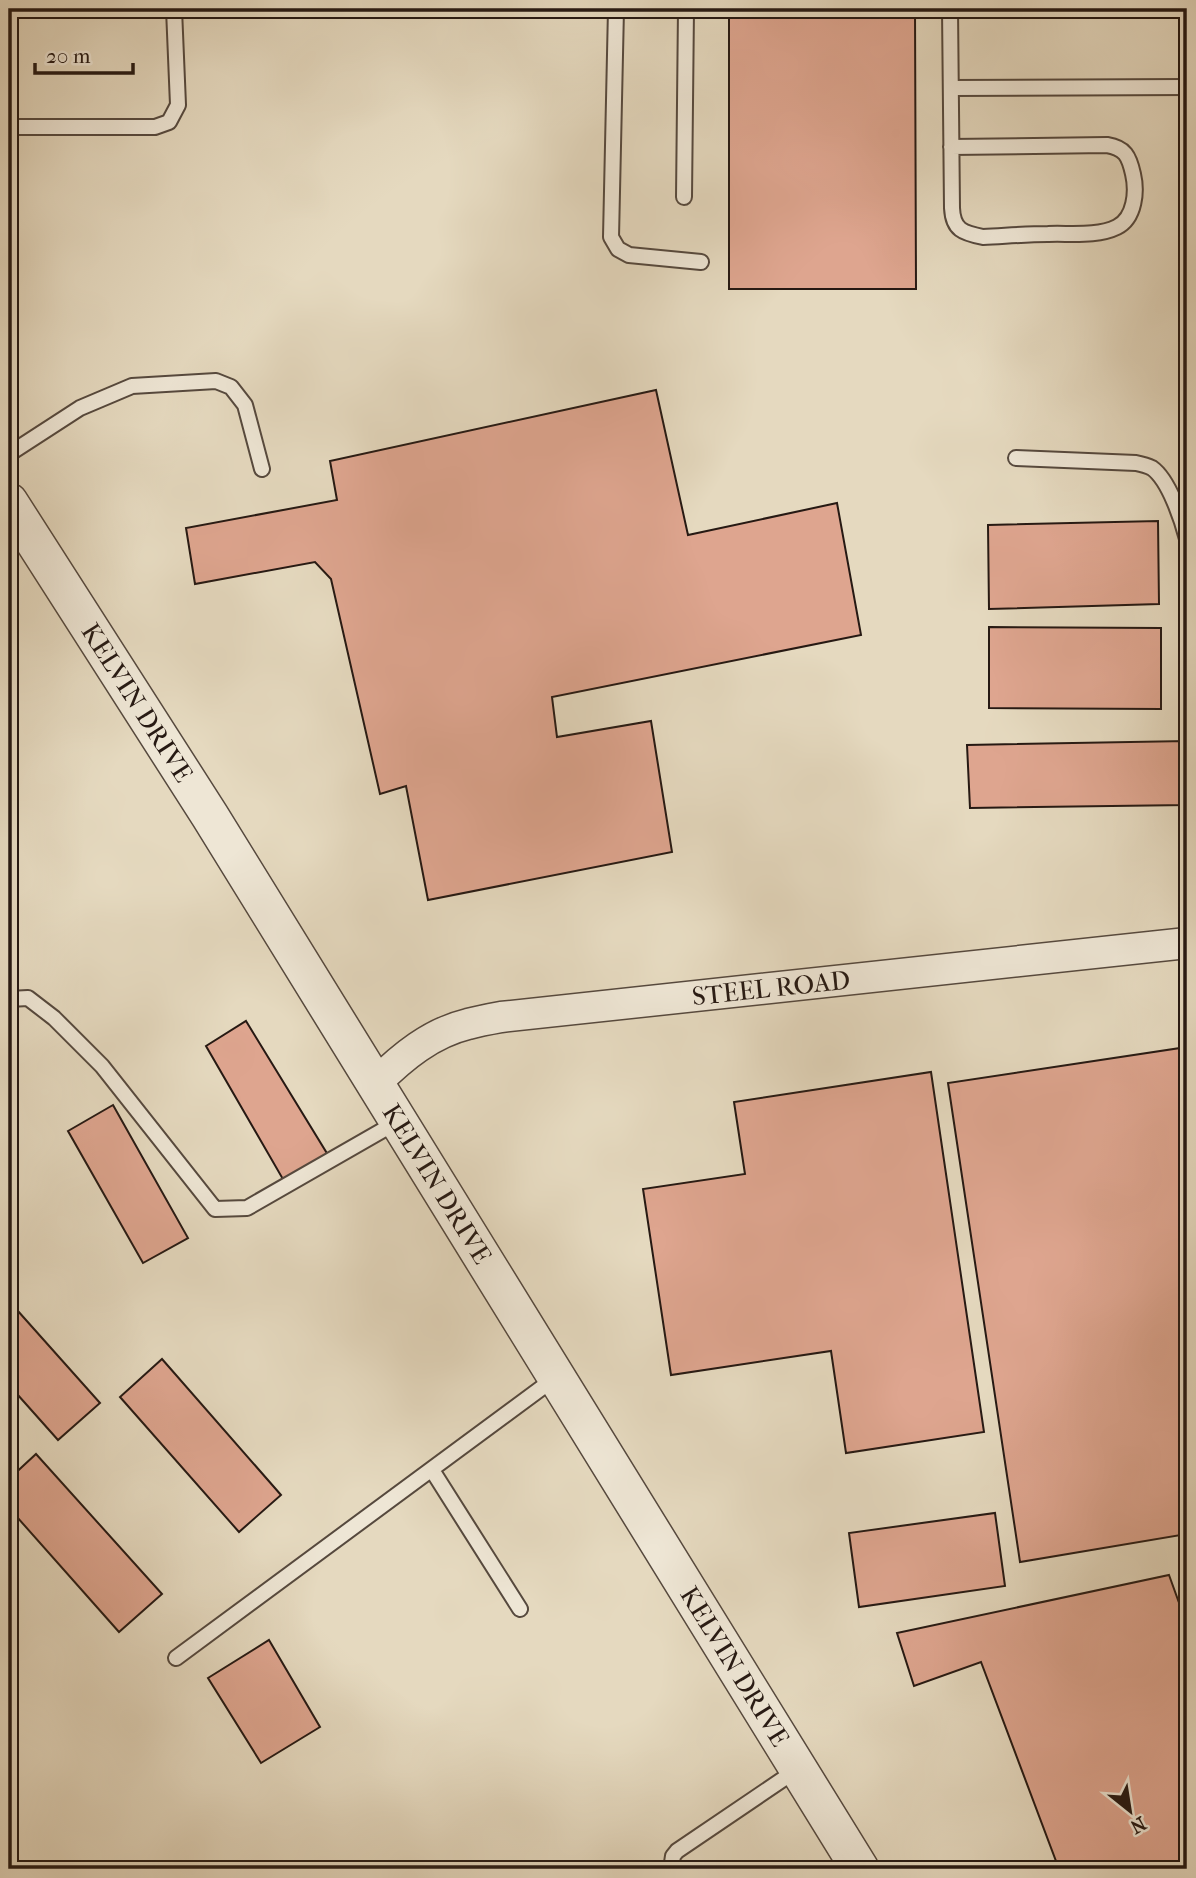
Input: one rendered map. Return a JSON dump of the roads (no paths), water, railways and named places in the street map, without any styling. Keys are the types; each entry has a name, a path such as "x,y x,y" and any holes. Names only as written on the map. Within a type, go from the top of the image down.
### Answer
{"street":[{"name":"KELVIN DRIVE","path":"9,502 210,816 860,1869"},
{"name":"STEEL ROAD","path":"376,1083 400,1059 438,1034 501,1017 1187,943"}],"lane":[{"path":"9,127 155,127 169,122 178,105 174,9"},
{"path":"616,9 611,237 618,249 629,255 701,262"},
{"path":"684,197 685,9"},
{"path":"950,9 951,147 952,218 960,230 983,237 1099,232 1119,226 1132,209 1135,191 1132,168 1129,158 1117,147 951,147"},
{"path":"951,88 1187,87"},
{"path":"9,454 80,408 132,386 216,381 231,387 245,405 262,469"},
{"path":"1016,458 1136,463 1153,468 1178,509 1187,539"},
{"path":"9,999 28,998 54,1018 102,1066 215,1209 247,1208 398,1122"},
{"path":"176,1658 556,1378"},
{"path":"432,1470 520,1609"},
{"path":"671,1869 673,1856 677,1851 799,1769"}]}
